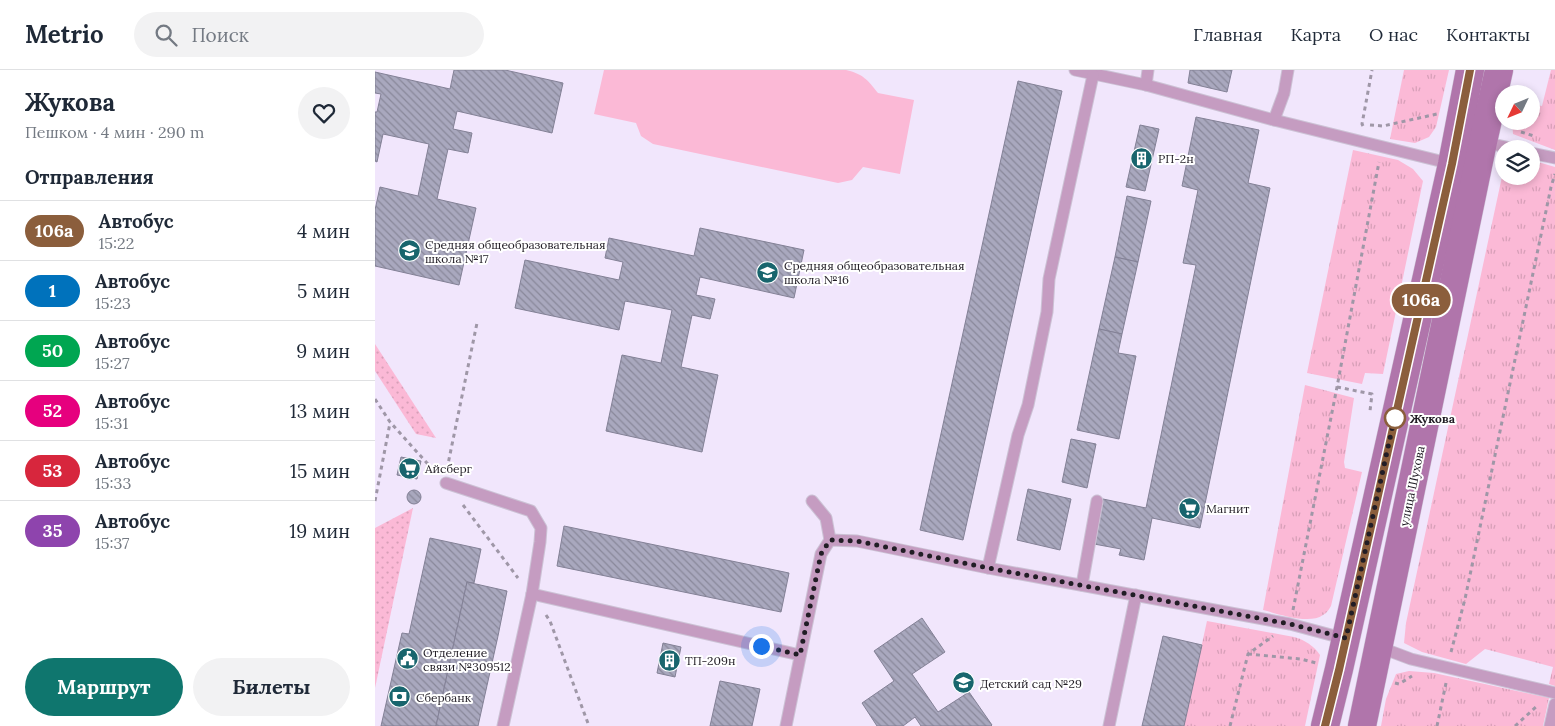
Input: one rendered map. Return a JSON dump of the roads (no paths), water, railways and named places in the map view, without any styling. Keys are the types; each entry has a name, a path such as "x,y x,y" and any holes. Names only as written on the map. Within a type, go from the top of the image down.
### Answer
{"main road":[{"path":"1325,726 1452,164 1470,70"},
{"name":"улица Шухова","path":"1362,726 1499,70"},
{"path":"1452,164 1483,142"},
{"path":"1346,638 1379,647"}],"lane":[{"path":"1075,70 1146,85 1274,120 1452,164"},
{"path":"1146,85 1148,70"},
{"path":"1274,120 1284,92 1288,70"},
{"path":"988,568 1018,435 1028,405 1047,312 1049,279 1093,75"},
{"path":"1483,142 1495,145"},
{"path":"1540,155 1555,158"},
{"path":"446,483 531,511 541,528 532,594 503,726"},
{"path":"786,726 821,554 830,540 826,518 812,500"},
{"path":"1082,585 1097,501"},
{"path":"830,540 857,541 988,568 1290,624 1346,638"},
{"path":"532,594 800,655"},
{"path":"1109,726 1137,595"},
{"path":"1379,647 1411,659 1555,693"},
{"path":"1550,726 1555,704"}],"place":[{"name":"РП-2н","path":"1142,158"},
{"name":"Средняя общеобразовательная школа №17","path":"409,251"},
{"name":"Средняя общеобразовательная школа №16","path":"768,272"},
{"name":"Жукова","path":"1395,418"},
{"name":"Айсберг","path":"409,468"},
{"name":"Магнит","path":"1190,508"},
{"name":"Отделение связи №309512","path":"407,659"},
{"name":"ТП-209н","path":"669,660"},
{"name":"Детский сад №29","path":"964,683"},
{"name":"Сбербанк","path":"400,697"}]}
